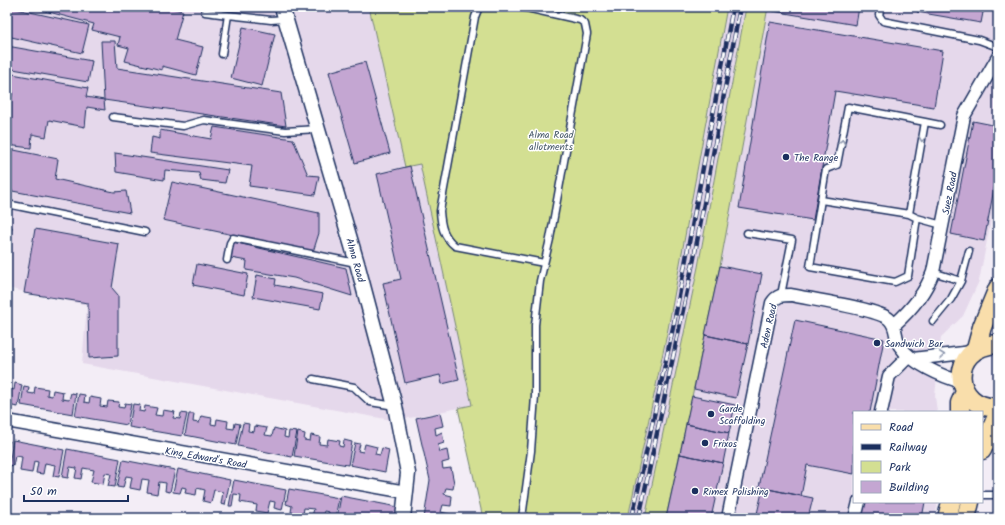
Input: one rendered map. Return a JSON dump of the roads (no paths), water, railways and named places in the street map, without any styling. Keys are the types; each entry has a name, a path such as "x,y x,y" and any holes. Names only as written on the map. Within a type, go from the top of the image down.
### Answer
{"main road":[{"path":"960,411 960,403 964,387 961,373 974,351 998,288"},
{"path":"974,351 986,345 998,344"},
{"path":"964,387 979,405 990,408 998,407"},
{"path":"983,448 998,414"},
{"path":"947,518 951,503"},
{"path":"966,518 970,503"}],"street":[{"name":"Alma Road","path":"283,13 357,263 395,406 407,467 403,518"},
{"name":"Suez Road","path":"894,325 909,312 929,283 933,272 964,116 998,57"},
{"name":"Aden Road","path":"728,518 772,303 775,299 781,295 791,295 882,314 894,325"},
{"path":"894,325 897,341 911,358 944,378 964,387"},
{"path":"881,411 889,376 911,358 974,351"},
{"name":"King Edward's Road","path":"7,421 406,492"},
{"path":"855,518 859,503"}],"lane":[{"path":"206,7 205,12 271,20 283,13"},
{"path":"479,7 475,16 440,212 442,229 448,240 454,246 544,263"},
{"path":"522,7 580,20 585,24 587,34 556,208 544,263 535,325 535,396 531,451 522,518"},
{"path":"881,7 879,15 883,21 979,40 998,47"},
{"path":"222,54 228,15"},
{"path":"917,218 908,276 895,282 810,267 826,169 837,165 848,107 940,125"},
{"path":"113,117 183,126 204,120 285,131 318,129"},
{"path":"909,214 925,122"},
{"path":"820,200 909,214 917,218 942,225"},
{"path":"7,204 145,232"},
{"path":"747,233 792,240 781,295"},
{"path":"227,260 230,243 233,238 357,263"},
{"path":"933,321 951,299 961,281 969,251"},
{"path":"933,272 961,281"},
{"path":"313,379 354,387 370,402 395,406"},
{"path":"983,495 998,496"}],"railway":[{"path":"632,518 674,323 733,7"},
{"path":"639,518 694,258 740,7"}],"place":[{"name":"The Range","path":"786,157"},
{"name":"Sandwich Bar","path":"877,343"},
{"name":"Garde Scaffolding","path":"711,414"},
{"name":"Frixos","path":"705,443"},
{"name":"Rimex Polishing","path":"695,491"}],"park label":[{"name":"Alma Road allotments","path":"551,140"}]}
